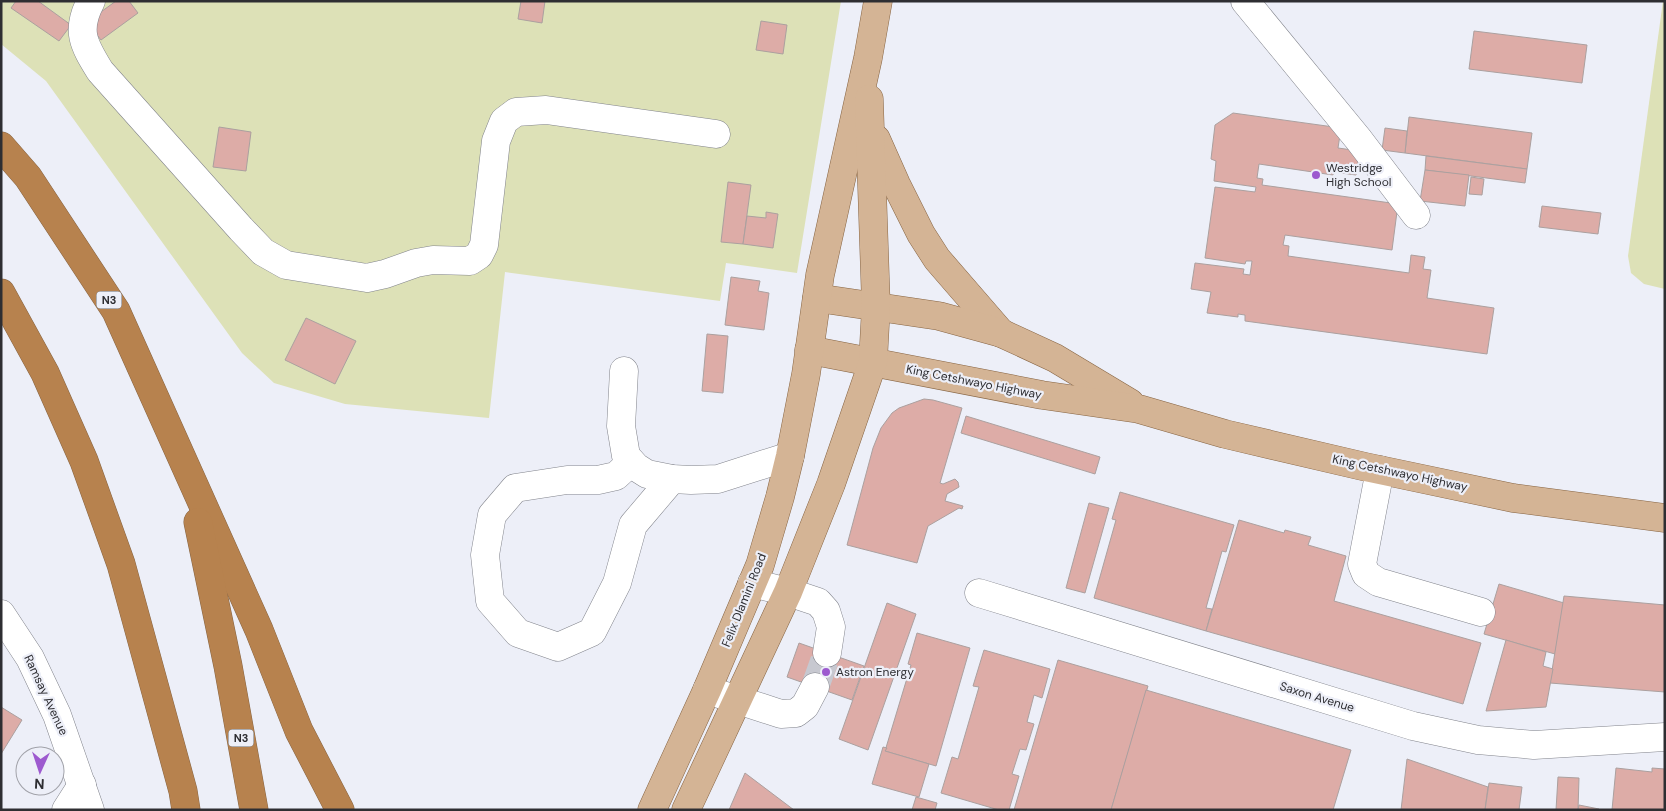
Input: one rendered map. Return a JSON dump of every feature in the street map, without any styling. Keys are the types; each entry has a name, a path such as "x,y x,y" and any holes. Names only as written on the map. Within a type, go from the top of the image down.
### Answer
{"highway":[{"name":"N3","path":"1,146 28,177 116,312 187,472 228,666 254,810"},
{"path":"1,293 45,373 84,461 121,564 183,791 186,810"},
{"path":"187,472 259,630 299,731 340,810"}],"main road":[{"path":"817,298 820,275 868,58 878,1"},
{"path":"686,810 788,592 831,484 873,362 876,306 868,58"},
{"path":"870,126 921,234 937,259 1001,333"},
{"name":"King Cetshwayo Highway","path":"817,298 939,316 1001,333 1055,358 1139,409"},
{"name":"Felix Dlamini Road","path":"652,810 707,690 760,565 790,456 817,298"},
{"name":"King Cetshwayo Highway","path":"809,350 1042,395 1139,409 1225,434 1380,470 1514,498 1665,518"}],"street":[{"path":"90,1 81,30 85,46 100,70 246,235 263,252 286,265 367,278 416,263 433,260 470,261 479,254 484,245 496,141 504,121 516,112 546,110 716,134"},
{"path":"1246,1 1359,140 1416,215"},
{"path":"624,371 622,426 626,456 636,467 647,474 672,479 718,479 790,456"},
{"path":"631,462 616,476 598,480 567,480 515,488 492,515 485,555 490,601 518,633 558,646 592,632 617,583 633,524 672,479"},
{"path":"1380,470 1362,564 1366,574 1378,582 1481,612"},
{"path":"752,583 818,602 826,611 831,627 826,653"},
{"name":"Saxon Avenue","path":"979,593 1413,726 1478,740 1534,745 1665,737"},
{"name":"Ramsay Avenue","path":"1,614 30,658 58,715 86,798"},
{"path":"707,690 781,714 796,713 806,706 814,687"},
{"path":"66,810 86,798"}],"green space":[{"path":"1,1 841,1 797,273 726,263 720,301 505,272 489,418 345,404 274,383 242,353 46,81 1,44"},
{"path":"1663,1 1665,1 1665,289 1644,284 1631,273 1628,256"}],"building":[{"path":"16,1 38,1 71,25 59,41 11,8"},
{"path":"116,1 129,1 138,13 101,40 87,22"},
{"path":"521,1 545,1 542,23 518,19"},
{"path":"761,21 787,25 783,54 756,50"},
{"path":"1474,31 1587,45 1582,83 1469,69"},
{"path":"1233,113 1341,128 1338,148 1360,151 1356,175 1334,172 1333,175 1259,164 1257,178 1263,179 1262,185 1398,204 1392,250 1285,235 1283,245 1289,246 1288,256 1409,273 1411,255 1425,257 1423,269 1431,270 1427,298 1494,308 1487,354 1245,321 1245,315 1238,314 1238,317 1207,313 1211,292 1191,289 1195,263 1244,269 1243,274 1250,275 1252,261 1246,261 1245,264 1205,258 1215,187 1255,192 1256,187 1214,181 1216,161 1211,159 1215,125"},
{"path":"1409,117 1532,133 1527,169 1405,153"},
{"path":"219,127 251,132 246,171 213,167"},
{"path":"1385,128 1407,131 1405,153 1382,150"},
{"path":"1426,156 1527,169 1525,183 1425,170"},
{"path":"1425,170 1469,175 1465,206 1420,201"},
{"path":"1471,177 1484,179 1482,195 1469,194"},
{"path":"728,182 751,185 743,244 721,242"},
{"path":"1542,206 1601,213 1598,234 1539,227"},
{"path":"766,212 778,214 773,248 743,244 747,216 766,218"},
{"path":"731,277 760,281 758,291 769,293 764,330 725,325"},
{"path":"306,318 356,341 335,384 285,360"},
{"path":"707,334 728,336 723,393 702,391"},
{"path":"924,399 962,408 940,483 943,484 955,479 958,482 959,487 947,494 945,501 963,506 962,509 959,508 928,526 917,563 847,545 873,448 881,428 892,413 899,408"},
{"path":"966,416 1100,457 1095,474 961,433"},
{"path":"1120,492 1234,525 1226,552 1222,551 1206,608 1212,609 1206,631 1094,598 1116,520 1112,519"},
{"path":"1089,503 1109,508 1085,593 1066,588"},
{"path":"1239,520 1284,533 1285,530 1311,537 1308,545 1346,556 1334,601 1481,643 1463,704 1206,631"},
{"path":"1499,584 1564,603 1555,654 1484,634"},
{"path":"1564,596 1665,605 1665,692 1550,683"},
{"path":"887,603 916,614 868,750 839,739"},
{"path":"917,633 970,648 936,766 885,751 911,665 908,664"},
{"path":"1506,640 1546,652 1543,666 1553,669 1546,707 1486,711"},
{"path":"799,643 864,666 852,700 787,677"},
{"path":"984,650 1050,669 1042,698 1034,695 1027,722 1034,724 1026,750 1020,749 1012,774 1019,776 1009,810 999,810 941,793 952,757 958,759 979,687 973,686"},
{"path":"1058,660 1148,686 1111,810 1014,810"},
{"path":"1146,690 1351,750 1333,810 1111,810"},
{"path":"1,707 22,720 1,754"},
{"path":"883,747 887,748 885,751 929,764 919,797 872,784"},
{"path":"1407,759 1488,787 1485,810 1401,810"},
{"path":"1616,768 1652,772 1652,768 1665,769 1665,810 1612,810"},
{"path":"745,773 794,810 729,810"},
{"path":"1558,777 1579,778 1578,810 1556,810"},
{"path":"1489,783 1522,787 1519,810 1485,810"},
{"path":"916,797 937,803 935,810 912,810"},
{"path":"1579,805 1599,809 1578,810"}],"tunnel":[{"path":"815,687 827,653"}],"place":[{"name":"Westridge High School","path":"1316,175"},
{"name":"Astron Energy","path":"826,672"}]}
